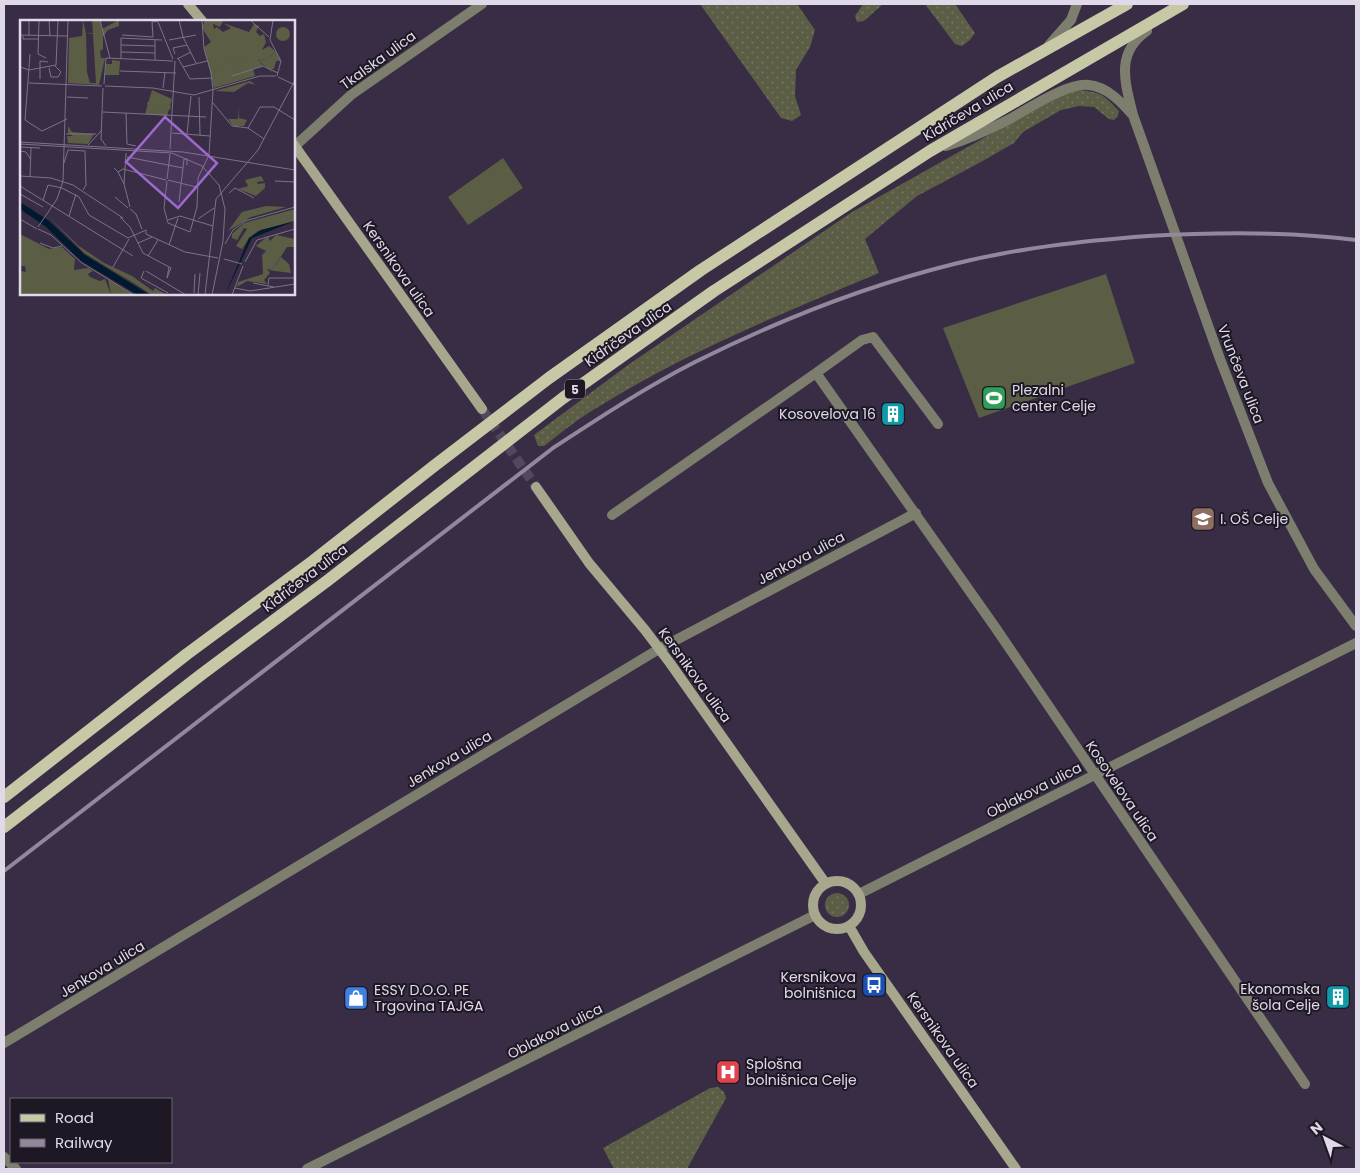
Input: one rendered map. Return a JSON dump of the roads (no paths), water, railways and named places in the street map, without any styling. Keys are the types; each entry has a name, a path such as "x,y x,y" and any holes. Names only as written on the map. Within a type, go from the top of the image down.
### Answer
{"main road":[{"name":"Kidričeva ulica","path":"4,797 187,654 313,562 549,378 701,270 997,77 1127,4"},
{"name":"Kidričeva ulica","path":"4,827 563,398 714,291 930,151 1183,4"}],"street":[{"path":"188,4 201,20"},
{"name":"Tkalska ulica","path":"295,145 351,95 482,4"},
{"path":"1034,56 1064,30 1071,20 1077,4"},
{"name":"Vrunčeva ulica","path":"1187,4 1138,37 1131,46 1126,57 1125,73 1133,115 1217,351 1268,484 1314,569 1356,626"},
{"name":"Vrunčeva ulica","path":"930,151 967,139 1004,122 1062,91 1080,84 1106,90 1133,115"},
{"name":"Kersnikova ulica","path":"295,147 482,409"},
{"path":"612,515 862,340 873,337 938,424"},
{"name":"Kosovelova ulica","path":"816,373 916,513 1305,1084"},
{"name":"Kersnikova ulica","path":"536,487 589,563 659,649 826,884"},
{"name":"Jenkova ulica","path":"4,1043 659,649 916,513"},
{"name":"Oblakova ulica","path":"859,894 1356,643"},
{"path":"833,881 848,884 859,894 861,908 855,922 849,926 836,929 830,928 824,925 815,915 813,909 815,894 826,884 833,881"},
{"name":"Oblakova ulica","path":"307,1169 815,915"},
{"name":"Kersnikova ulica","path":"849,926 864,952 1016,1169"},
{"path":"4,1157 16,1169"}],"tunnel":[{"path":"482,409 536,487"}],"railway":[{"path":"4,871 553,448 659,382 695,362 758,332 822,306 888,283 978,258 1026,249 1123,238 1200,234 1252,233 1356,240"}],"place":[{"name":"Plezalni center Celje","path":"994,398"},
{"name":"Kosovelova 16","path":"893,414"},
{"name":"I. OŠ Celje","path":"1203,519"},
{"name":"Kersnikova bolnišnica","path":"874,985"},
{"name":"Ekonomska šola Celje","path":"1338,997"},
{"name":"ESSY D.O.O. PE Trgovina TAJGA","path":"356,998"},
{"name":"Splošna bolnišnica Celje","path":"728,1072"}]}
